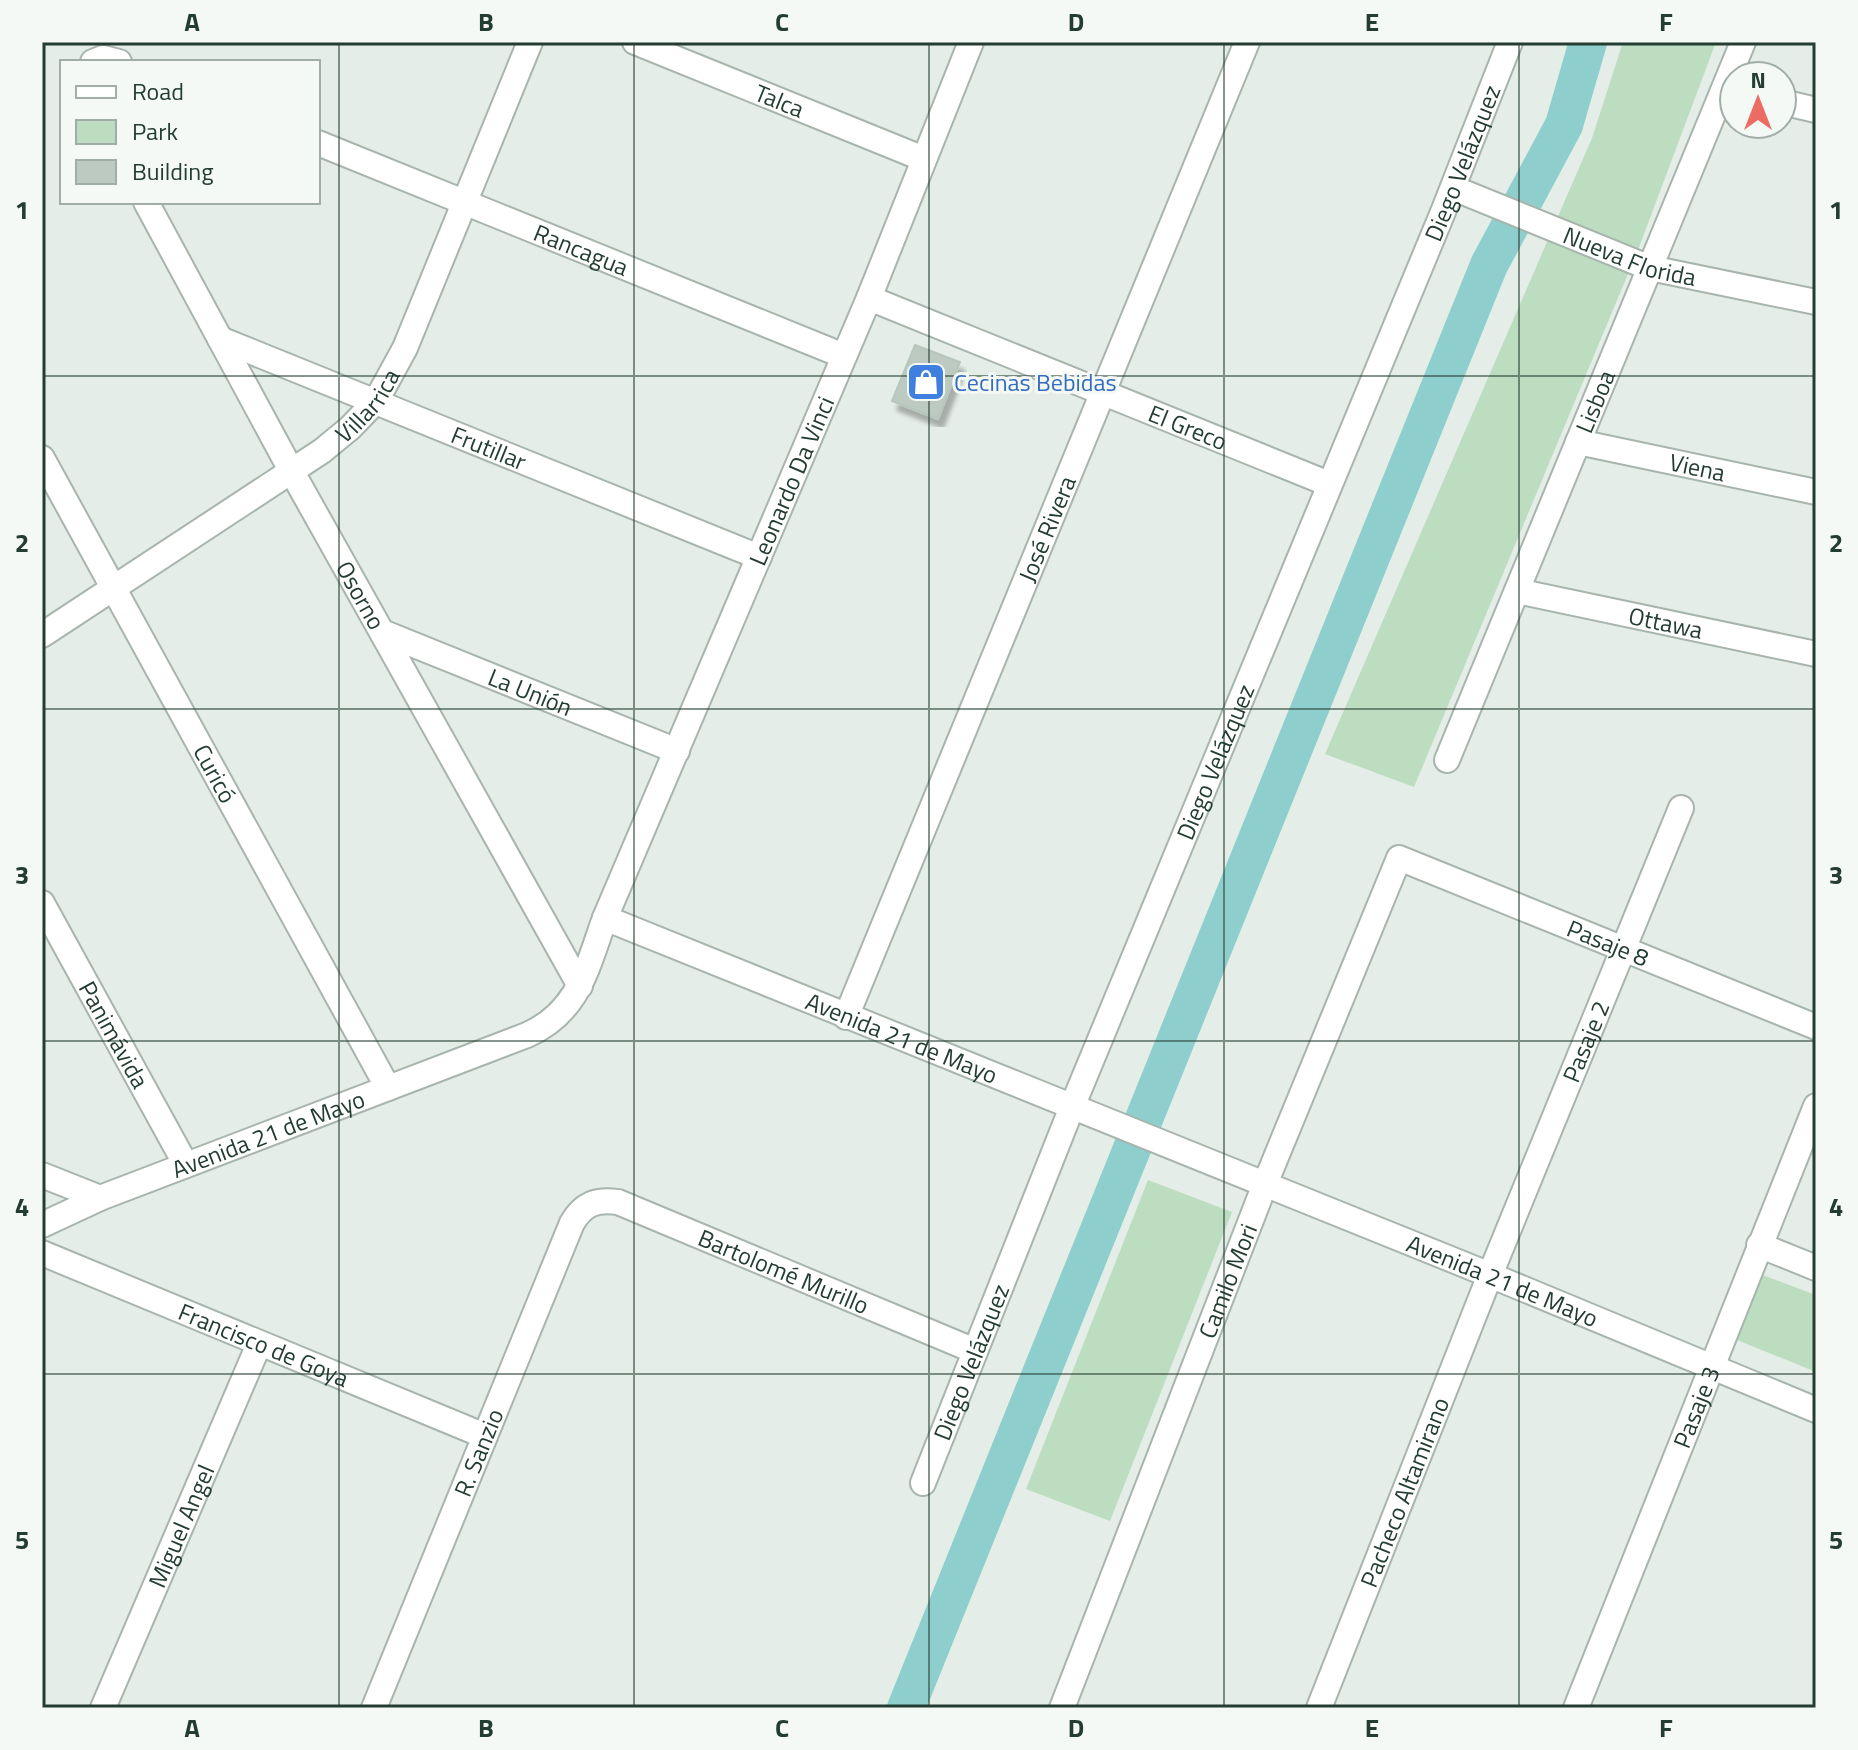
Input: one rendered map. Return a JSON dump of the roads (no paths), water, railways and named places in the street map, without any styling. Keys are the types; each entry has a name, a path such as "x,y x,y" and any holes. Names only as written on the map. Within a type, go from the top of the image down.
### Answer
{"street":[{"name":"Villarrica","path":"42,635 292,472 350,428 376,401 405,348 530,42"},
{"name":"Talca","path":"635,42 924,159"},
{"name":"Leonardo Da Vinci","path":"605,918 869,298 971,42"},
{"name":"José Rivera","path":"846,1017 1247,42"},
{"name":"Diego Velázquez","path":"923,1483 1072,1107 1453,188 1510,42"},
{"name":"Lisboa","path":"1447,760 1650,268 1718,113"},
{"name":"Rancagua","path":"320,144 844,356"},
{"name":"Nueva Florida","path":"1453,188 1650,268 1816,302"},
{"name":"Osorno","path":"147,204 292,472 580,986"},
{"name":"El Greco","path":"869,298 1329,484"},
{"name":"Frutillar","path":"220,339 759,557"},
{"name":"Viena","path":"1578,442 1816,492"},
{"name":"Curicó","path":"42,458 388,1088"},
{"name":"Ottawa","path":"1517,591 1816,654"},
{"name":"La Unión","path":"382,632 677,751"},
{"name":"Pasaje 2","path":"1490,1275 1681,808"},
{"name":"Pasaje 8","path":"1399,858 1816,1027"},
{"name":"Camilo Mori","path":"1062,1708 1265,1184 1399,858"},
{"name":"Panimávida","path":"42,903 186,1165"},
{"name":"Avenida 21 de Mayo","path":"42,1225 100,1198 543,1028 570,1003 580,986 605,918 1816,1410"},
{"name":"Pasaje 3","path":"1576,1708 1816,1106"},
{"path":"42,1175 100,1198"},
{"name":"Bartolomé Murillo","path":"591,1203 604,1200 618,1202 975,1351"},
{"name":"R. Sanzio","path":"374,1708 572,1223 579,1211 591,1203"},
{"path":"1759,1245 1816,1268"},
{"name":"Francisco de Goya","path":"42,1253 485,1436"},
{"name":"Pacheco Altamirano","path":"1319,1708 1490,1275"},
{"name":"Miguel Angel","path":"103,1708 259,1344"}],"waterway":[{"path":"906,1708 1489,265 1564,125 1588,42"}],"place":[{"name":"Cecinas Bebidas","path":"926,382"}]}
